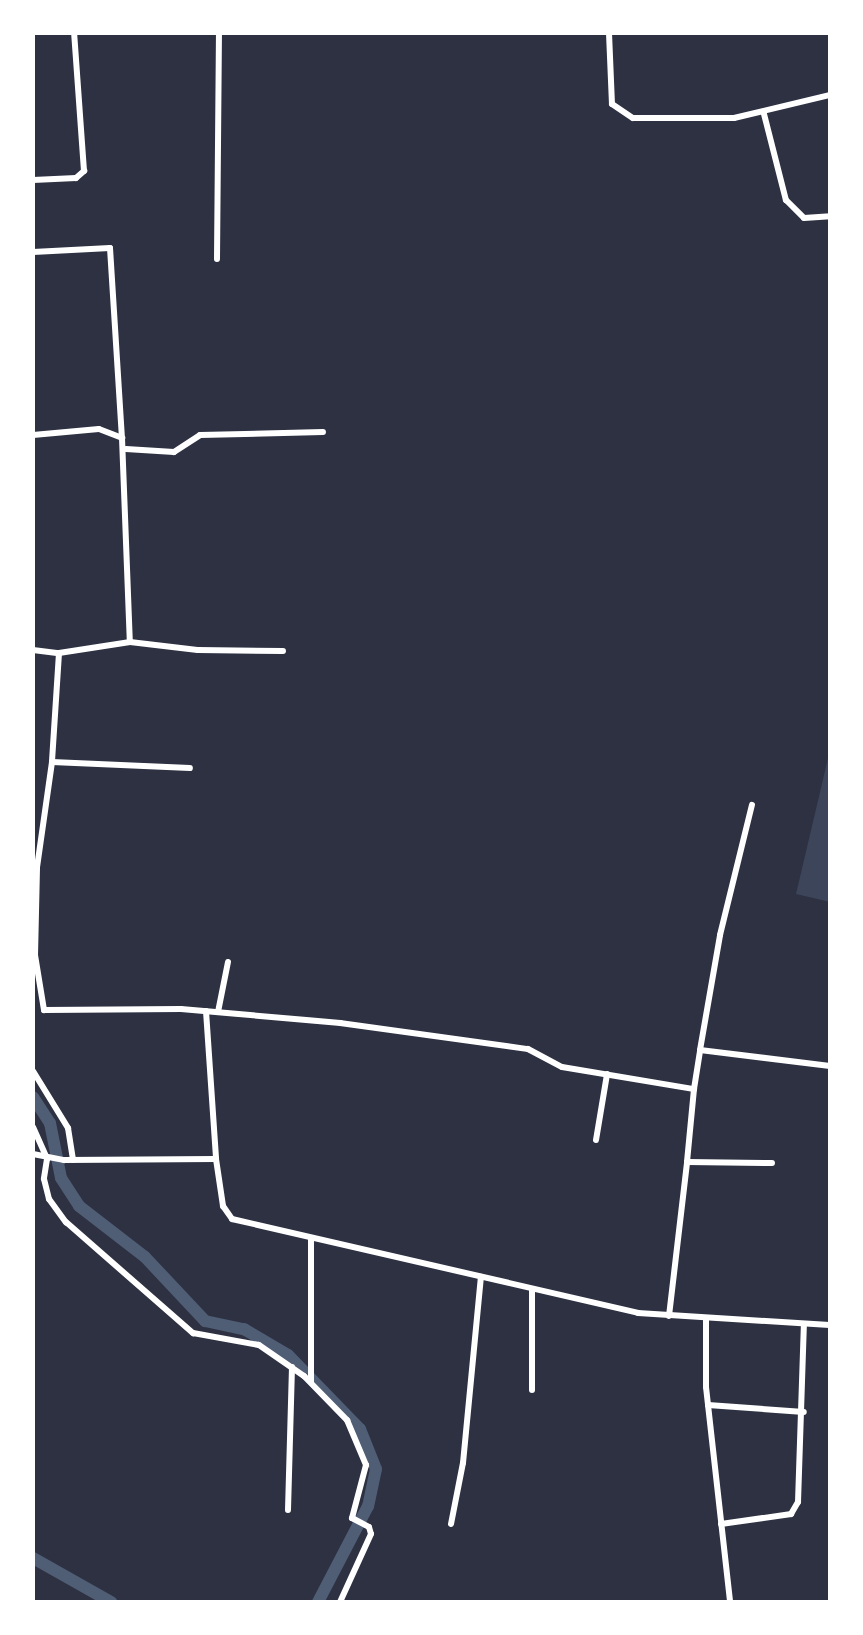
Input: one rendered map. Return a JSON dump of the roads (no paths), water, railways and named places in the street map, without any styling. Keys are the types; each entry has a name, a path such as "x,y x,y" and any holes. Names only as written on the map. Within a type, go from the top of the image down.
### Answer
{"street":[{"path":"33,180 76,178 84,171 74,33"},
{"path":"217,259 219,33"},
{"path":"608,33 612,104 617,110 633,118 676,121 764,114 830,95"},
{"path":"764,114 786,200 804,218 830,216"},
{"path":"33,252 110,248 122,438 126,449 130,642"},
{"path":"33,435 99,429 112,430 122,438"},
{"path":"126,449 174,453 200,435 323,432"},
{"path":"33,650 59,653 130,642 198,650 283,651"},
{"path":"59,653 52,762 37,868 34,955 44,1010 206,1011 514,1046 562,1067 694,1089"},
{"path":"52,762 190,768"},
{"path":"669,1316 699,1050 720,935 752,805"},
{"path":"218,1012 228,962"},
{"path":"206,1011 216,1159 223,1206 232,1219 614,1308 706,1319 830,1325"},
{"path":"699,1050 830,1066"},
{"path":"33,1071 68,1128 73,1160"},
{"path":"596,1140 607,1074"},
{"path":"33,1127 47,1159 44,1179 57,1212 181,1323 205,1337 259,1345 311,1382 348,1420 365,1460 354,1519 367,1526 369,1541 340,1602"},
{"path":"33,1154 47,1159 64,1160 216,1159"},
{"path":"687,1162 772,1163"},
{"path":"311,1382 312,1239"},
{"path":"451,1524 463,1463 481,1277"},
{"path":"532,1391 533,1289"},
{"path":"706,1319 708,1405 730,1602"},
{"path":"721,1524 791,1514 798,1502 804,1412 804,1324"},
{"path":"288,1510 292,1367"},
{"path":"708,1405 804,1412"}],"waterway":[{"path":"33,1097 50,1123 61,1178 79,1206 145,1257 205,1321 244,1329 288,1355 360,1429 376,1469 368,1506 318,1602"},
{"path":"33,1558 111,1602"}]}
